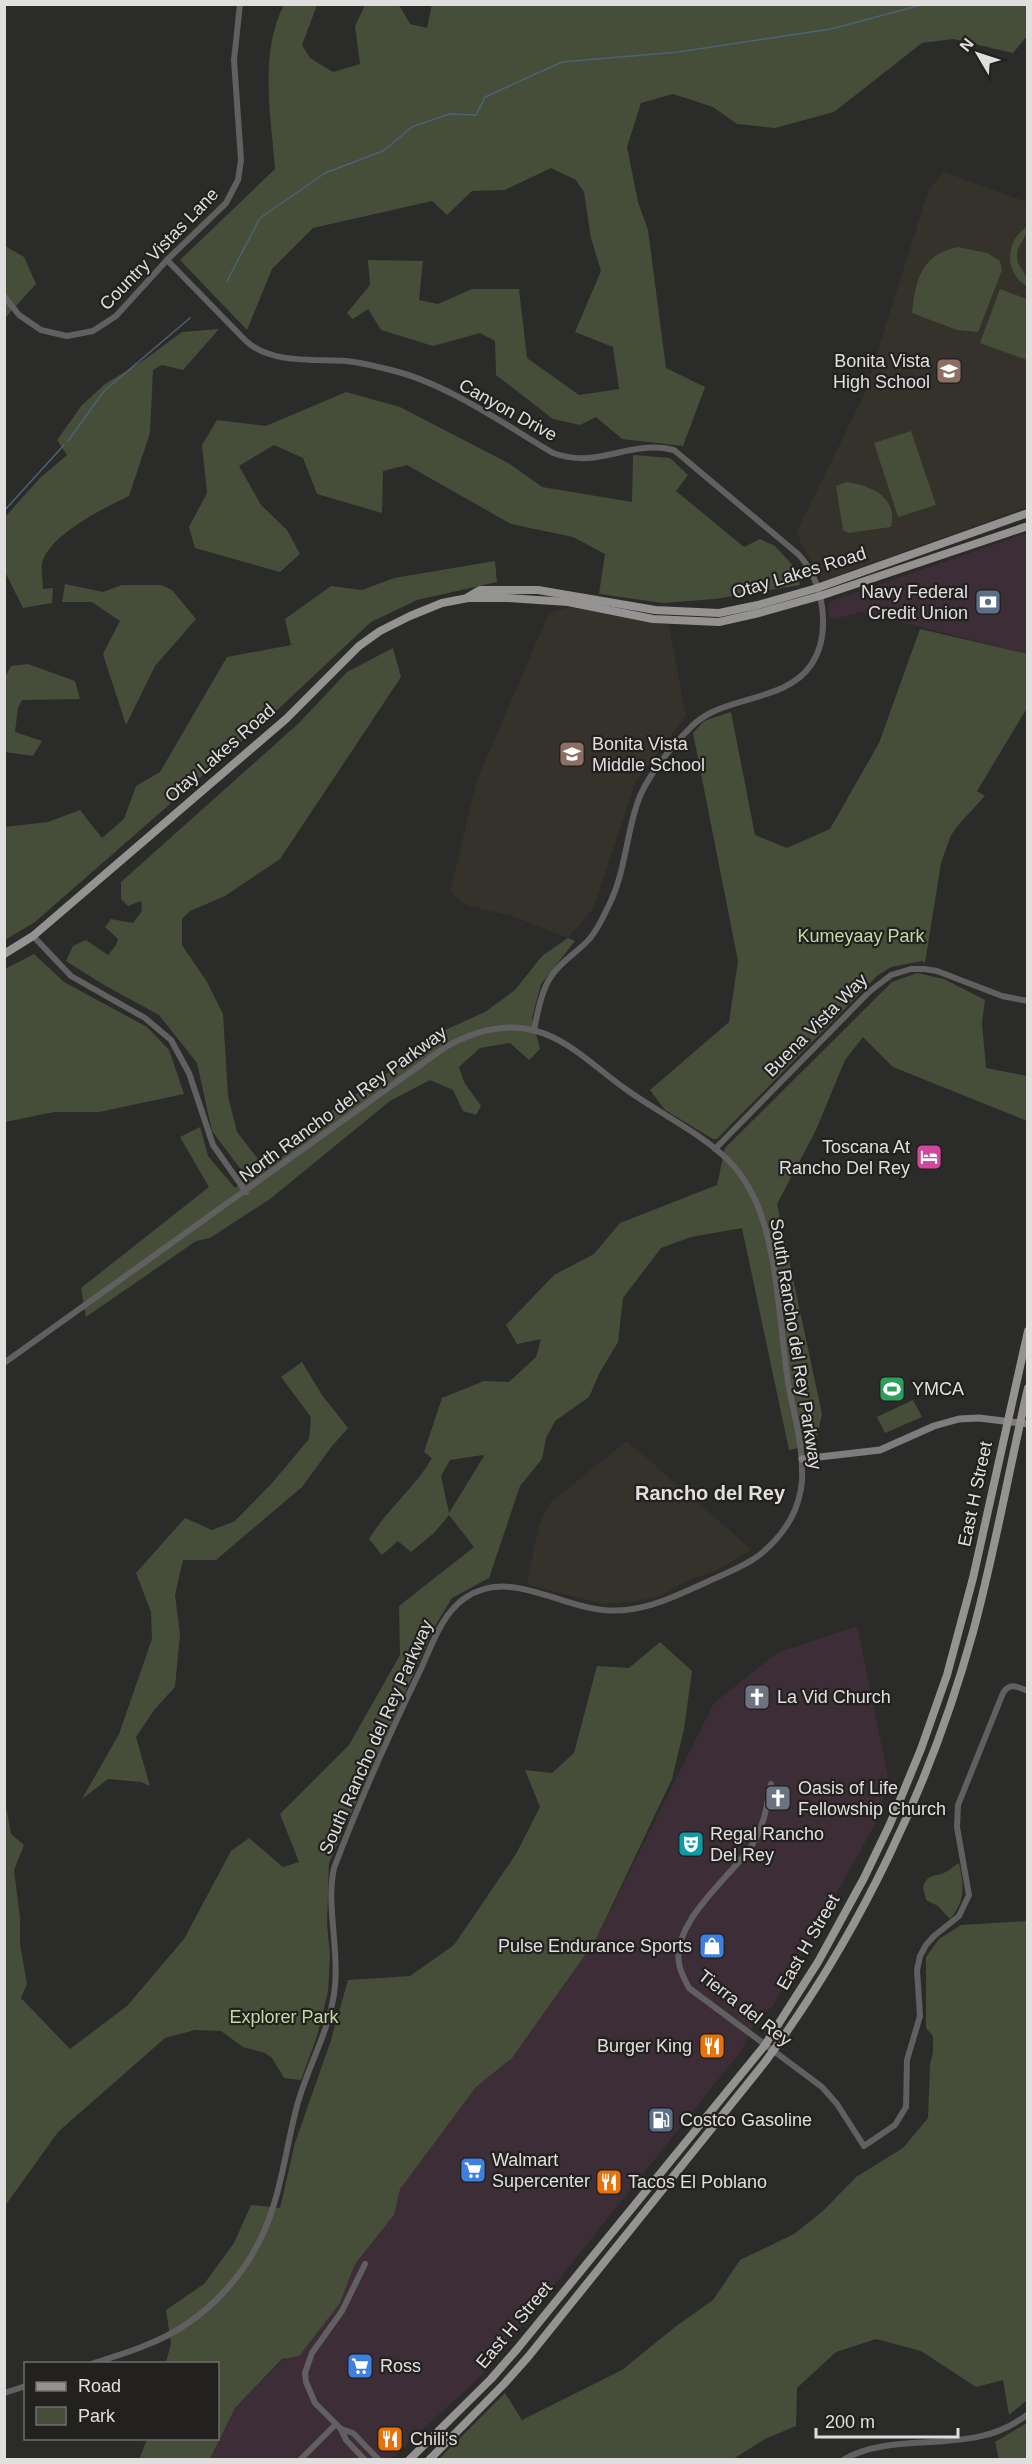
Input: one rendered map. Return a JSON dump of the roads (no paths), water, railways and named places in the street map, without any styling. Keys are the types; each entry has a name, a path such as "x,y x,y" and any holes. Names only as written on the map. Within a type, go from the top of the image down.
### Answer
{"main road":[{"name":"Otay Lakes Road","path":"818,592 1028,513"},
{"name":"Otay Lakes Road","path":"4,954 33,936 286,719 359,646 380,631 410,616 442,603 468,598 480,590 538,590 655,610 719,613 818,592 1028,526"},
{"name":"East H Street","path":"409,2460 491,2379 607,2238 765,2045 818,1962 890,1824 921,1749 947,1675 962,1621 1028,1331"},
{"name":"East H Street","path":"429,2460 504,2384 600,2268 773,2050 831,1963 852,1926 903,1825 934,1750 972,1633 1024,1427 1028,1389"},
{"path":"802,1459 880,1450 934,1426 959,1419 979,1418 1024,1427"},
{"path":"600,2268 599,2263 610,2245 607,2238"}],"street":[{"name":"Country Vistas Lane","path":"4,296 19,315 41,330 60,335 84,334 100,328 116,316 167,260 222,208 238,180 241,157 234,60 240,4"},
{"name":"Canyon Drive","path":"167,260 246,341 261,351 295,358 348,361 396,371 443,390 553,453 568,458 593,459 641,447 659,446 679,453 798,554 811,573 818,592"},
{"path":"534,1030 542,998 552,975 591,937 611,902 642,789 691,727 712,711 783,687 799,677 811,665 822,631 818,592"},
{"path":"33,936 71,976 145,1018 171,1040 189,1073 213,1145 246,1192"},
{"name":"Buena Vista Way","path":"715,1149 869,992 891,975 911,969 938,971 1002,996 1028,1001"},
{"name":"North Rancho del Rey Parkway","path":"4,1363 246,1192 382,1092 459,1039 479,1032 503,1028 534,1030 561,1041 628,1091 715,1149"},
{"name":"South Rancho del Rey Parkway","path":"98,2362 144,2346 196,2317 235,2279 266,2229 297,2104 330,2019 337,1968 331,1882 334,1868 384,1748 450,1612 469,1595 498,1586 520,1587 602,1610 635,1609 669,1599 747,1563 764,1552 786,1526 794,1511 803,1475 802,1459 788,1380 769,1242 763,1219 748,1186 729,1161 715,1149"},
{"name":"Tierra del Rey","path":"771,1784 766,1813 753,1843 732,1872 697,1911 681,1941 678,1952 681,1973 689,1988 822,2087 837,2104 864,2146 899,2121 906,2107 907,2060 920,2016 917,1970 920,1956 934,1936 959,1916 969,1895 957,1827 958,1805 1003,1692 1008,1687 1016,1686 1028,1690"},
{"path":"365,2264 342,2311 312,2353 305,2373 310,2395 365,2460"},
{"path":"4,2393 24,2387"},
{"path":"843,2460 875,2448 986,2437 1009,2427 1028,2414"},
{"path":"300,2460 339,2427"},
{"path":"339,2427 353,2433 379,2460"}],"waterway":[{"path":"227,281 260,218 325,173 383,151 412,127 449,114 476,115 485,97 562,62 678,52 831,29 925,4"},
{"path":"68,441 104,391 190,318"},
{"path":"4,511 64,445"}],"place":[{"name":"Bonita Vista High School","path":"949,371"},
{"name":"Navy Federal Credit Union","path":"988,602"},
{"name":"Bonita Vista Middle School","path":"572,754"},
{"name":"Toscana At Rancho Del Rey","path":"929,1157"},
{"name":"YMCA","path":"892,1389"},
{"name":"La Vid Church","path":"757,1697"},
{"name":"Oasis of Life Fellowship Church","path":"778,1798"},
{"name":"Regal Rancho Del Rey","path":"691,1844"},
{"name":"Pulse Endurance Sports","path":"712,1946"},
{"name":"Burger King","path":"712,2046"},
{"name":"Costco Gasoline","path":"661,2120"},
{"name":"Walmart Supercenter","path":"473,2170"},
{"name":"Tacos El Poblano","path":"609,2182"},
{"name":"Ross","path":"360,2366"},
{"name":"Chili's","path":"390,2439"}],"district":[{"name":"Rancho del Rey","path":"710,1493"}],"park label":[{"name":"Kumeyaay Park","path":"861,936"},
{"name":"Explorer Park","path":"284,2017"}]}
